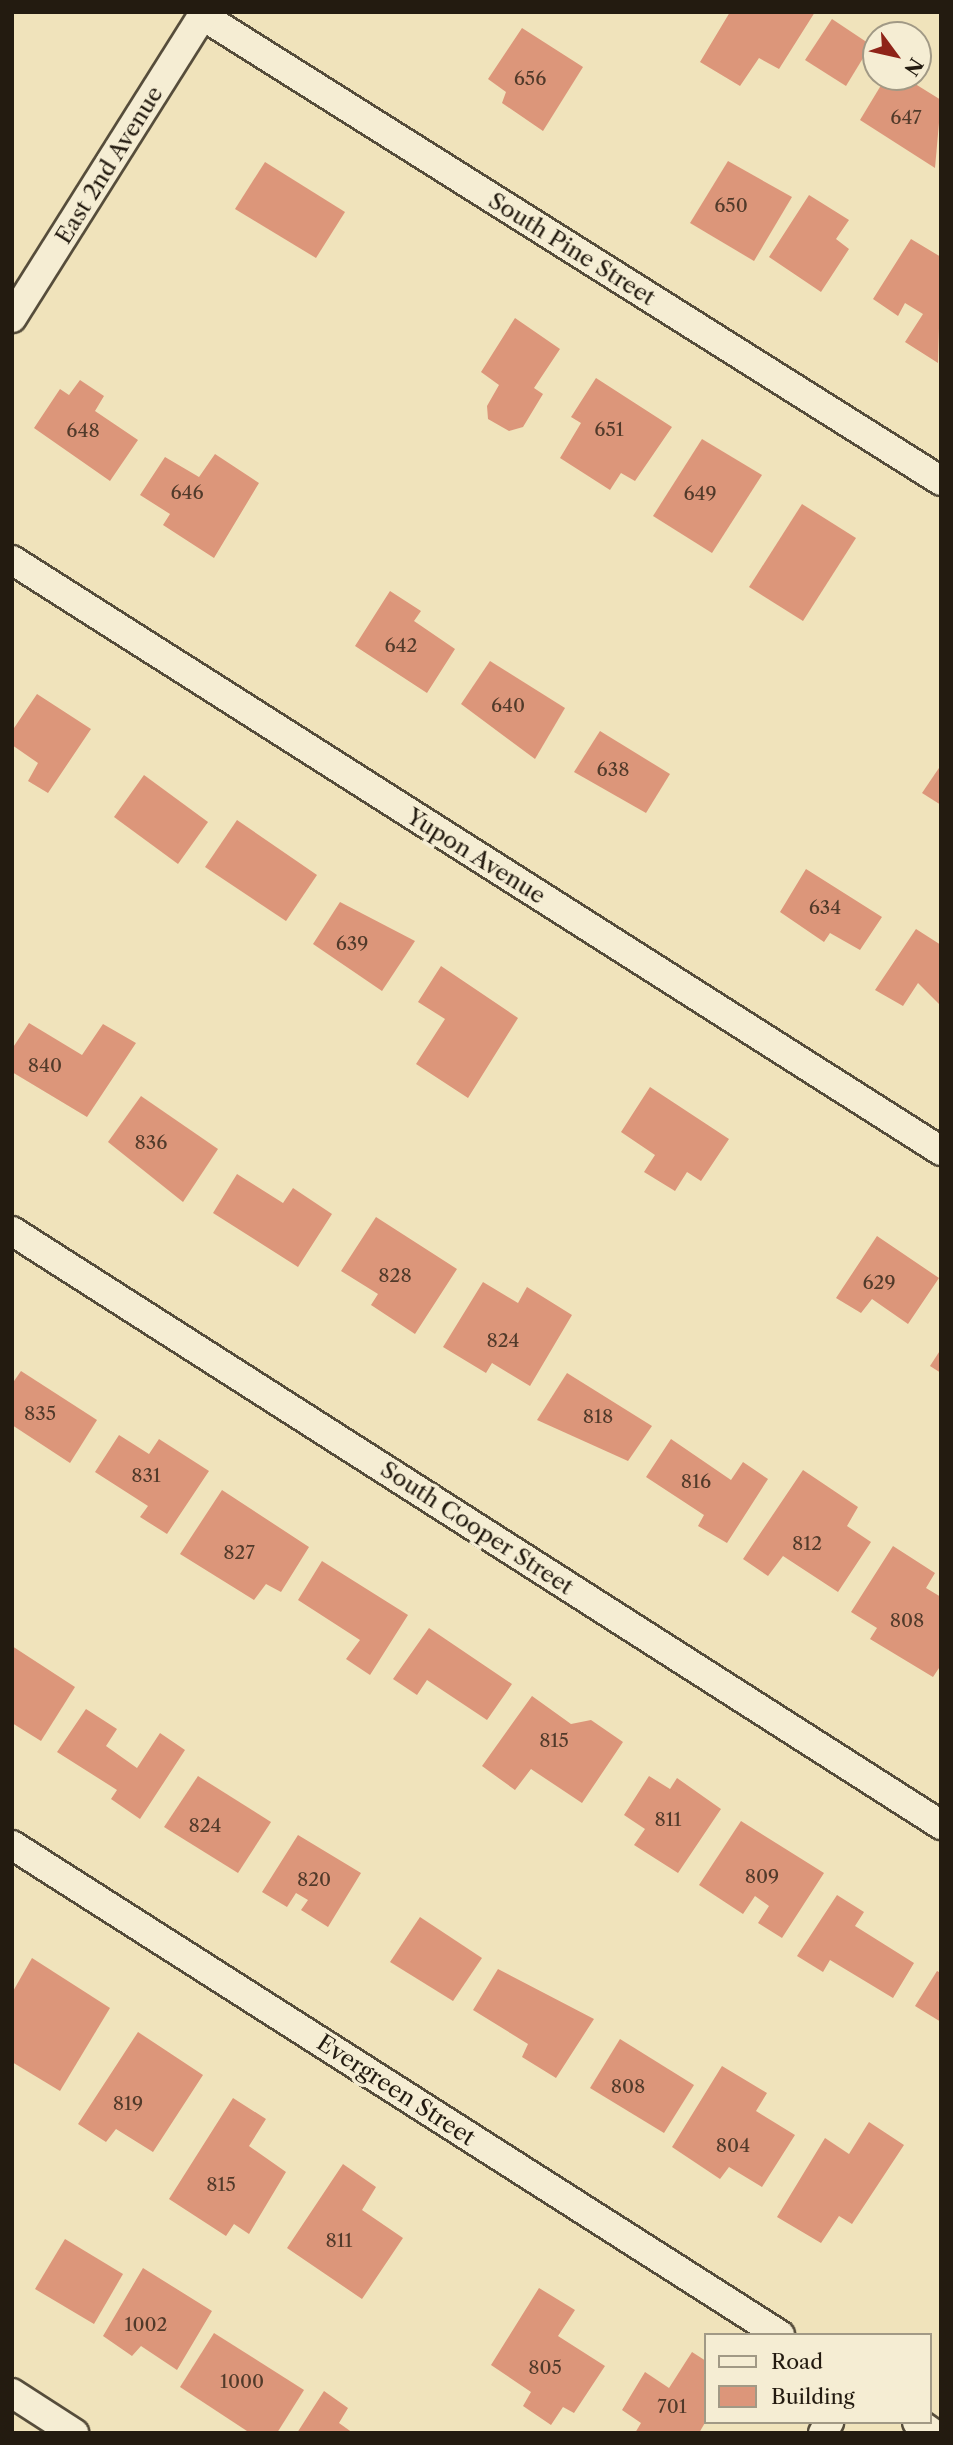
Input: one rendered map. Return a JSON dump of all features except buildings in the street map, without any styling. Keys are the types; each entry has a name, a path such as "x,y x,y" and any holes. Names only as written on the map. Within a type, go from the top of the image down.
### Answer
{"street":[{"name":"East 2nd Avenue","path":"12,318 204,14"},
{"name":"South Pine Street","path":"204,14 941,481"},
{"name":"Yupon Avenue","path":"12,561 941,1151"},
{"name":"South Cooper Street","path":"12,1231 941,1825"},
{"name":"Evergreen Street","path":"12,1846 777,2333"},
{"path":"12,2393 74,2433"}]}
